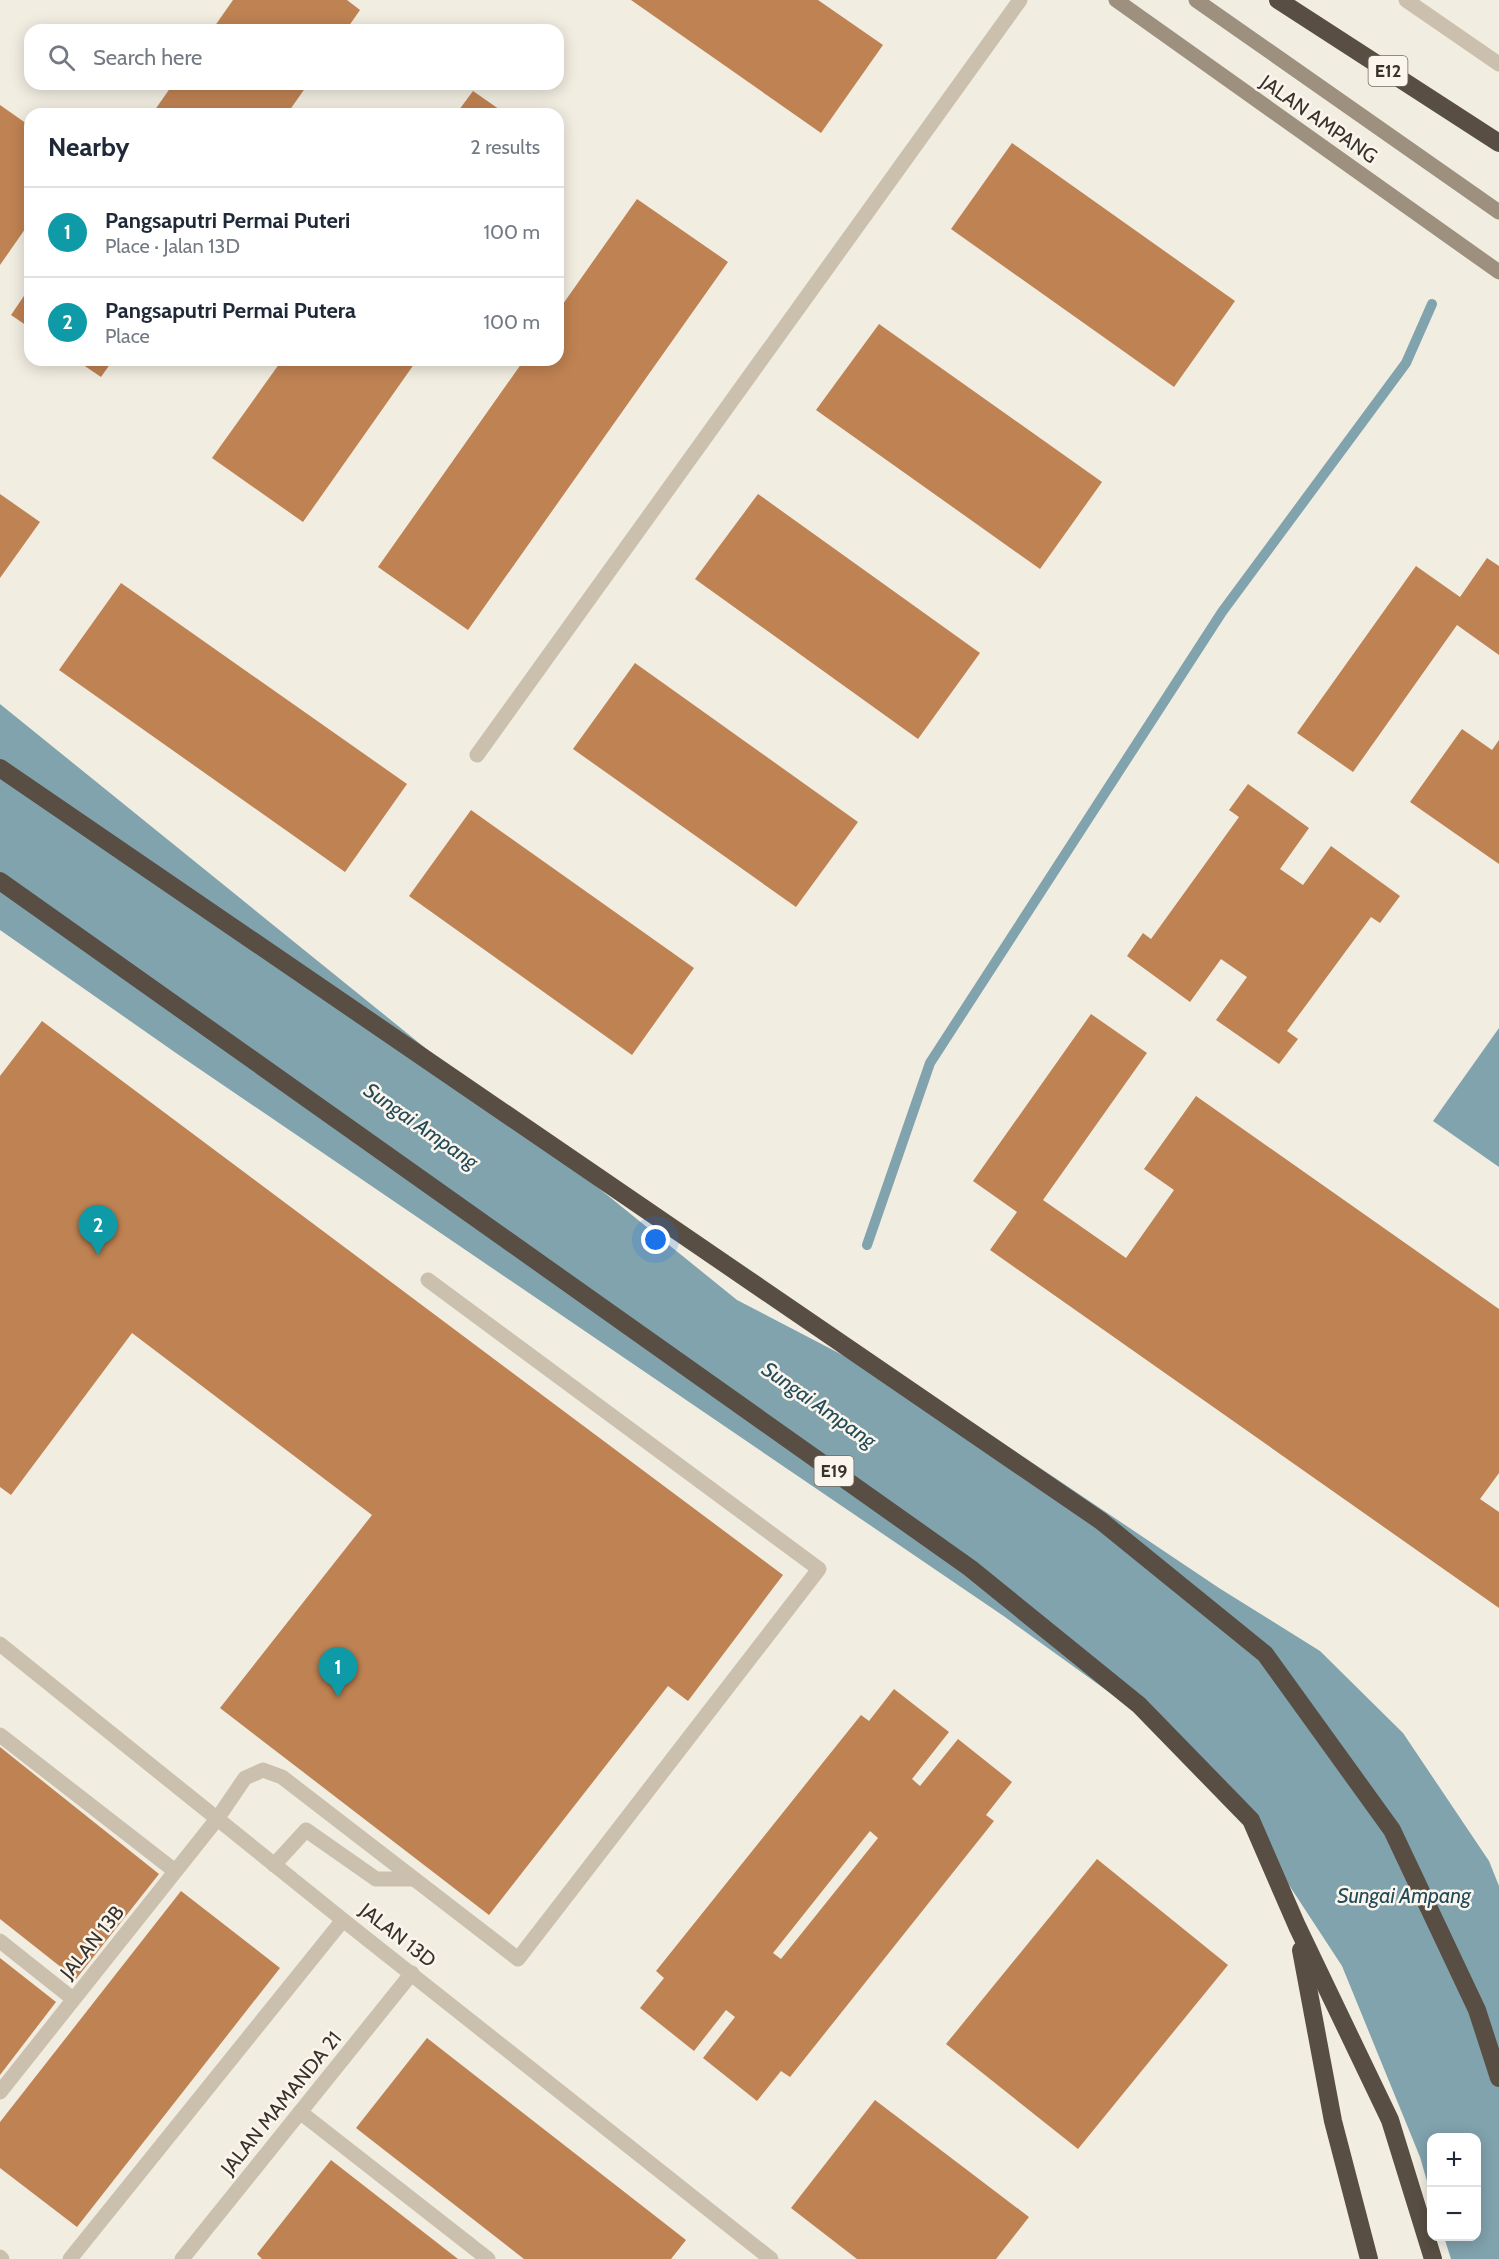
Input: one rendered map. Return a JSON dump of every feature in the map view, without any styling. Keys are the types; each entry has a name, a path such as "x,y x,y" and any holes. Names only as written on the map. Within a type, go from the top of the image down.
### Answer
{"highway":[{"name":"E12","path":"1278,0 1499,142"},
{"path":"0,768 1101,1521 1265,1654 1392,1830 1477,2010 1499,2078"},
{"name":"E19","path":"0,880 970,1568 1139,1705 1251,1820 1297,1926 1390,2120 1434,2259"},
{"path":"1297,1926 1333,2121 1369,2259"}],"main road":[{"name":"JALAN AMPANG","path":"1116,0 1499,272"},
{"name":"JALAN AMPANG","path":"1196,0 1499,212"}],"street":[{"path":"477,755 1020,0"},
{"path":"1406,0 1499,64"},
{"name":"JALAN 13B","path":"0,2092 217,1819 245,1778 263,1770 282,1777 518,1959 819,1569 428,1280"},
{"name":"JALAN 13D","path":"0,1644 274,1865 771,2259"},
{"path":"0,1735 175,1871"},
{"path":"274,1865 306,1830 376,1879 414,1879"},
{"path":"70,2259 343,1920"},
{"path":"0,1941 73,1999"},
{"name":"JALAN MAMANDA 21","path":"182,2259 412,1973"},
{"path":"300,2112 488,2259"}],"water":[{"name":"Sungai Ampang","path":"0,704 737,1300 973,1423 1219,1588 1320,1651 1403,1733 1489,1861 1499,1886 1499,2259 1451,2259 1445,2241 1481,2241 1481,2133 1427,2133 1427,2181 1420,2157 1342,1966 1249,1824 1142,1716 1005,1617 176,1053 0,930"},
{"path":"1499,1028 1499,1167 1433,1121"}],"building":[{"path":"233,0 347,0 360,10 350,24 216,24"},
{"path":"631,0 818,0 883,45 821,133"},
{"path":"169,90 304,90 291,108 156,108"},
{"path":"473,91 497,108 460,108"},
{"path":"0,105 24,122 24,231 0,265"},
{"path":"1012,143 1235,301 1174,387 951,229"},
{"path":"637,199 728,262 468,630 378,567 520,366 564,366 564,302"},
{"path":"24,296 24,324 11,315"},
{"path":"879,324 1102,482 1040,569 816,410"},
{"path":"85,366 109,366 101,377"},
{"path":"278,366 413,366 303,522 212,458"},
{"path":"0,494 40,522 0,578"},
{"path":"758,494 980,653 918,739 695,579"},
{"path":"1487,558 1499,566 1499,655 1457,625 1353,772 1297,733 1416,566 1460,597"},
{"path":"121,583 407,784 345,872 59,670"},
{"path":"635,663 858,822 796,907 573,749"},
{"path":"1462,729 1492,750 1499,740 1499,864 1410,802"},
{"path":"1248,784 1309,828 1280,869 1303,885 1331,846 1400,896 1380,923 1371,917 1287,1031 1298,1039 1279,1064 1216,1020 1247,977 1221,959 1190,1002 1127,956 1143,933 1151,939 1239,817 1229,810"},
{"path":"471,810 694,968 632,1055 409,896"},
{"path":"1091,1014 1147,1053 1043,1200 1126,1258 1174,1190 1144,1169 1196,1096 1499,1309 1499,1473 1480,1499 1499,1512 1499,1608 990,1250 1017,1212 973,1181"},
{"path":"42,1021 783,1575 688,1701 668,1686 489,1915 220,1708 372,1515 132,1333 11,1495 0,1487 0,1076"},
{"path":"894,1689 949,1732 912,1779 920,1786 958,1739 1012,1782 986,1815 994,1821 790,2077 781,2071 757,2101 703,2058 735,2017 726,2010 694,2051 640,2008 664,1978 656,1971 861,1715 869,1721","holes":["870,1831 878,1838 781,1959 773,1953"]},
{"path":"0,1747 159,1874 76,1979 0,1919"},
{"path":"1097,1859 1228,1965 1078,2149 946,2044"},
{"path":"181,1891 280,1968 77,2227 0,2168 0,2122"},
{"path":"0,1958 56,2002 0,2075"},
{"path":"427,2038 686,2240 671,2259 524,2259 356,2128"},
{"path":"875,2100 1029,2217 996,2259 857,2259 791,2208"},
{"path":"331,2160 458,2259 262,2259 257,2254"}],"waterway":[{"path":"867,1245 930,1063 1222,612 1406,363 1432,304"}],"place":[{"name":"Pangsaputri Permai Putera","path":"98,1255"},
{"name":"Pangsaputri Permai Puteri","path":"338,1697"}]}
